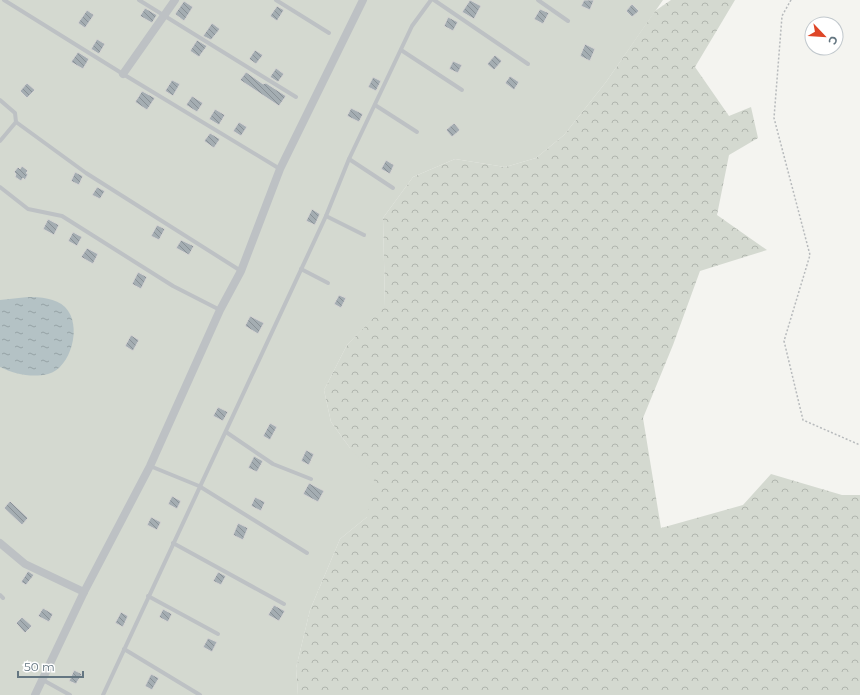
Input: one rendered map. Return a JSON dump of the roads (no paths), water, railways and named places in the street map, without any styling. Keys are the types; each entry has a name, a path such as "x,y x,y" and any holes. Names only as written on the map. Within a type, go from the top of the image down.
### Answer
{"street":[{"path":"123,74 175,0"},
{"path":"35,695 84,592 150,466 220,310 241,271 280,169 363,0"},
{"path":"0,543 25,564 84,592"}],"lane":[{"path":"4,0 280,169"},
{"path":"140,0 296,97"},
{"path":"276,0 329,33"},
{"path":"103,695 326,216 349,159 412,26 431,0"},
{"path":"434,0 528,64"},
{"path":"538,0 568,21"},
{"path":"401,50 462,90"},
{"path":"0,100 15,113 16,122 0,141"},
{"path":"375,105 417,132"},
{"path":"16,122 86,173 241,271"},
{"path":"349,159 393,188"},
{"path":"0,187 28,209 62,216 173,286 220,310"},
{"path":"326,216 364,235"},
{"path":"301,269 328,283"},
{"path":"226,432 273,464 311,479"},
{"path":"150,466 200,486 307,553"},
{"path":"173,543 284,604"},
{"path":"148,596 218,634"},
{"path":"124,649 200,695"},
{"path":"43,680 70,695"}],"water":[{"path":"28,297 48,299 61,304 70,315 73,324 74,335 68,355 63,364 48,374 36,376 23,375 0,367 0,300"}]}
